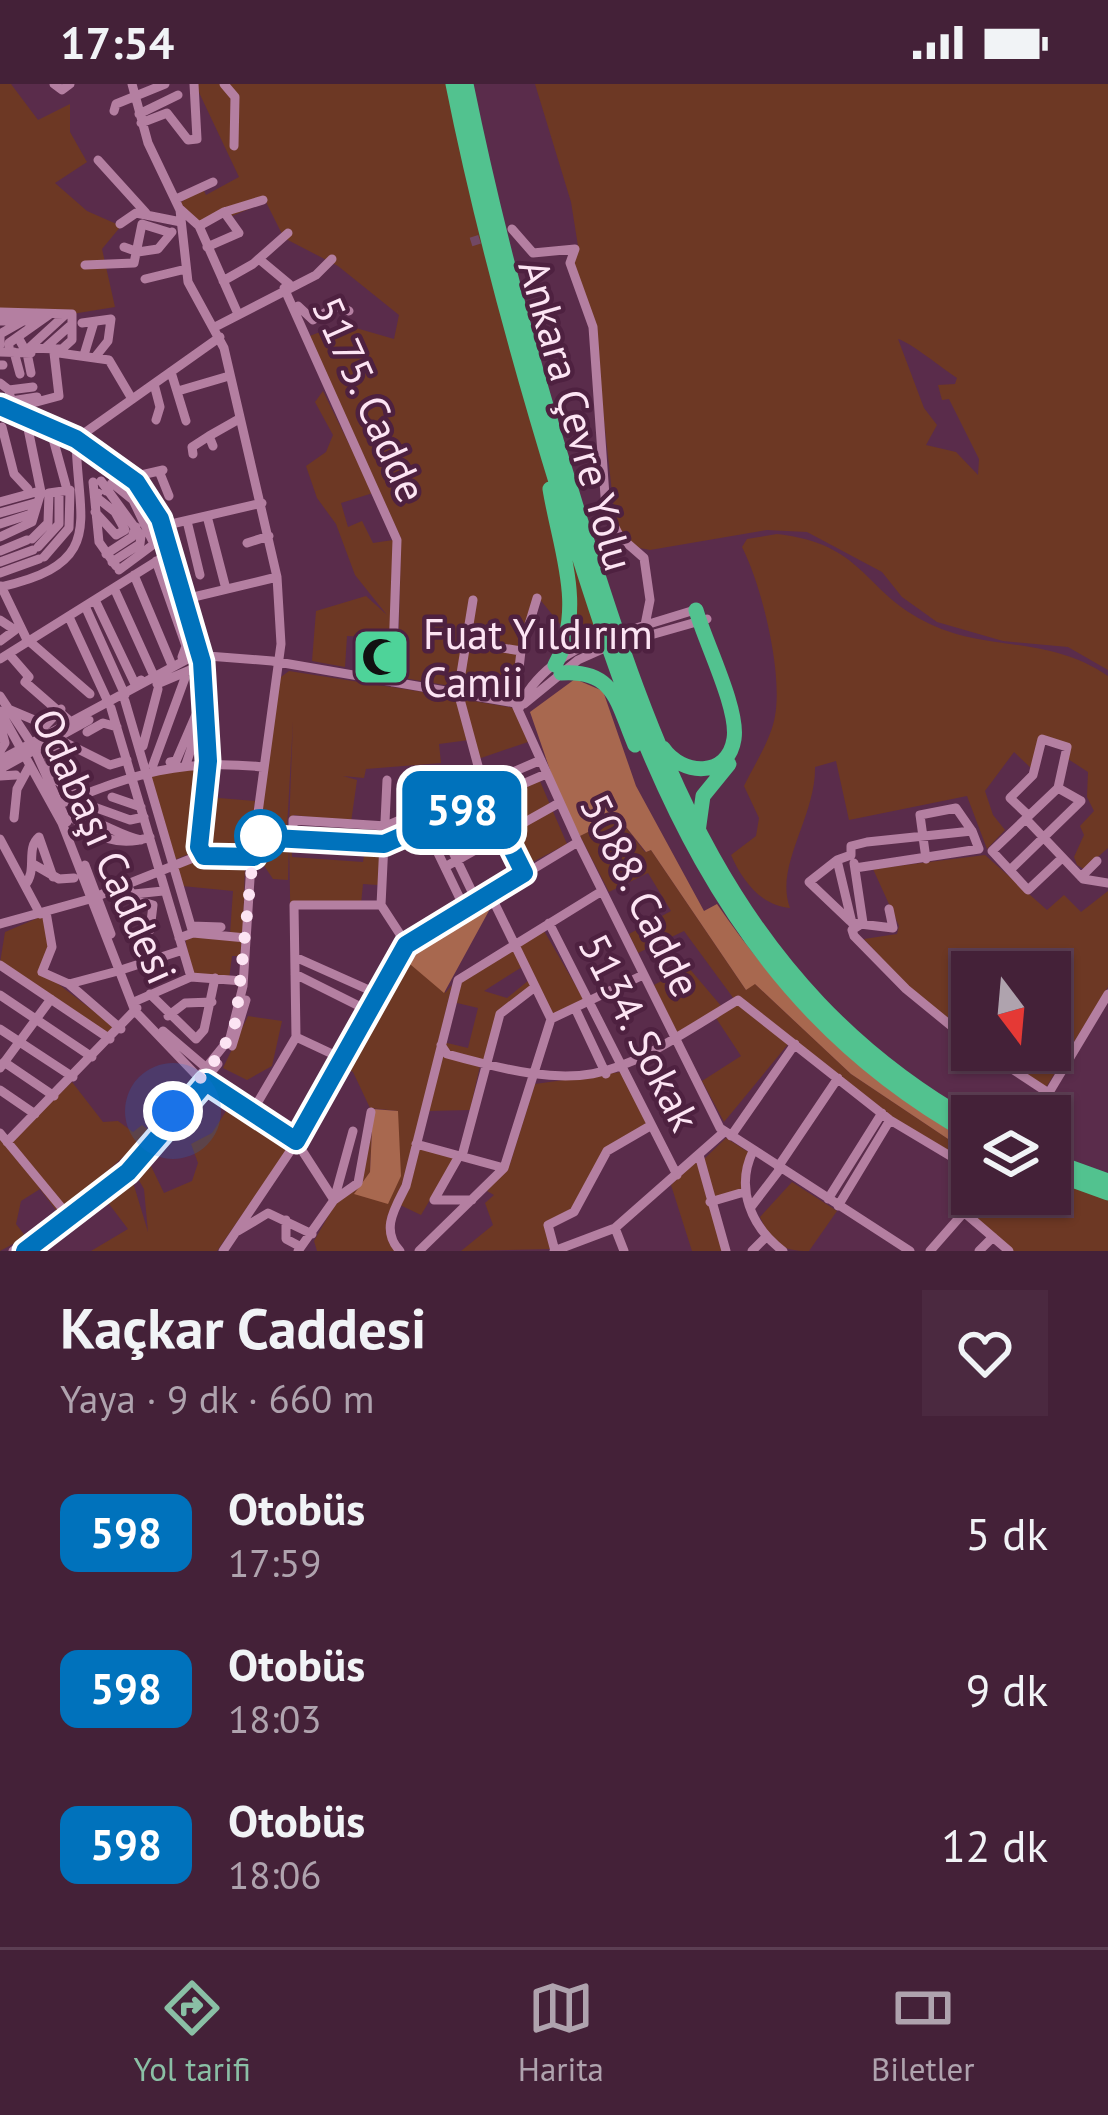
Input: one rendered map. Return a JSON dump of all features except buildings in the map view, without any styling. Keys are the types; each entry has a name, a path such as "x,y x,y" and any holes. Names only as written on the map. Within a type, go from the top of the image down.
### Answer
{"highway":[{"name":"Ankara Çevre Yolu","path":"454,84 538,421 605,633 693,839 740,928 801,1003 884,1078 951,1122"},
{"name":"Ankara Çevre Yolu","path":"466,84 549,417 645,711 693,839 750,921 811,996 883,1062 951,1108"},
{"path":"538,421 573,608 558,669 602,679 693,839"},
{"path":"645,711 664,750 684,768 708,769 730,752 733,720 701,614"},
{"path":"693,839 699,803 732,758 741,731 701,614"},
{"path":"1071,1168 1108,1181"},
{"path":"1071,1180 1108,1193"}],"street":[{"path":"54,84 62,90 70,84"},
{"path":"25,1251 128,1172 207,1076 242,1023 255,837 277,664 278,577 250,449 218,332 192,293 178,203 140,118 132,84"},
{"path":"114,111 116,104 165,84"},
{"path":"140,118 166,113 188,140 197,139 190,99 194,84"},
{"path":"224,84 235,98 234,146"},
{"path":"140,118 178,94"},
{"path":"98,160 146,213"},
{"path":"178,203 213,182"},
{"path":"199,226 262,200"},
{"path":"178,203 199,226 238,314"},
{"path":"207,247 239,233 224,212"},
{"path":"121,224 131,215 146,213 181,224"},
{"path":"85,265 127,265 138,252 142,224 171,233"},
{"path":"124,247 138,252 158,249 181,224"},
{"path":"512,229 533,253 575,249 570,262 593,327 606,510 617,533 645,561 650,608 644,625"},
{"path":"223,281 259,260 287,233"},
{"path":"76,439 171,372 238,314 316,275 332,259"},
{"path":"259,260 287,286 306,318 320,318 336,306 349,311"},
{"path":"146,280 186,269"},
{"name":"5175. Cadde","path":"287,286 396,537 392,682"},
{"path":"13,350 19,339 50,314"},
{"path":"0,316 111,319 108,341 85,355"},
{"path":"25,374 0,333 32,317"},
{"path":"13,350 78,321"},
{"path":"50,351 72,340 78,321"},
{"path":"78,321 85,355"},
{"path":"78,321 85,355"},
{"path":"13,350 85,355 116,366 133,399"},
{"path":"5,407 59,396 50,351"},
{"path":"171,372 186,421"},
{"path":"178,391 229,376"},
{"path":"154,384 160,407 156,420"},
{"path":"5,387 35,392"},
{"path":"5,407 76,439 153,506 170,553 205,699 208,761 199,854"},
{"path":"0,573 59,524 32,447 26,414"},
{"path":"193,454 191,447 211,441 239,419"},
{"path":"49,569 34,543 47,488 50,424"},
{"path":"2,427 14,475 47,488"},
{"path":"76,439 100,485 122,503 136,526 140,544 108,547"},
{"path":"236,454 250,449"},
{"path":"90,694 28,639 2,586 49,569 78,541 85,506 100,485 160,471 169,496"},
{"path":"100,485 95,512 108,547 130,578 171,663"},
{"path":"100,485 133,500 154,544 108,547"},
{"path":"100,485 96,497 124,527 108,547"},
{"path":"0,500 47,488"},
{"path":"0,513 35,503 31,514 0,524"},
{"path":"167,525 262,503"},
{"path":"95,512 108,547"},
{"path":"207,516 226,589"},
{"path":"187,520 200,575"},
{"path":"247,543 269,536"},
{"path":"0,538 34,543"},
{"path":"0,551 34,543"},
{"path":"0,562 34,543"},
{"path":"2,650 69,617 170,553"},
{"path":"90,603 135,684 182,656 186,646 156,561"},
{"path":"181,600 278,577"},
{"path":"114,588 153,674"},
{"path":"518,705 521,651 537,598"},
{"path":"473,600 458,692 487,799 524,873"},
{"path":"90,603 151,768 192,930"},
{"path":"701,614 624,637 644,625 701,614"},
{"path":"69,617 110,706 190,977"},
{"path":"0,620 15,630 2,650"},
{"path":"465,642 521,651"},
{"path":"518,705 526,691 603,644"},
{"path":"2,650 28,677 3,711 46,725 61,709"},
{"path":"58,664 66,652"},
{"path":"0,769 196,661 277,664 518,705"},
{"path":"151,768 185,678"},
{"path":"26,682 72,723"},
{"path":"151,768 141,740 158,688"},
{"name":"Odabaşı Caddesi","path":"0,696 3,711 59,802 136,1006 207,1076 297,1140"},
{"path":"59,802 176,761 205,699"},
{"name":"5088. Cadde","path":"518,705 578,842 725,1132 910,1251"},
{"path":"14,818 28,753 72,723 110,706"},
{"path":"186,764 203,715"},
{"path":"87,733 104,723 117,727"},
{"path":"0,724 4,743 0,751"},
{"path":"1063,859 1028,890 992,851 1027,818 1058,788 1067,746 1042,739 1033,775 1010,798 1027,818 1043,838 1081,877 1108,883"},
{"path":"75,794 55,779 47,751 64,742 110,765 127,760"},
{"name":"Odabaşı Caddesi","path":"28,753 92,894"},
{"path":"292,835 293,820 386,826 541,760"},
{"path":"151,768 208,761 263,767"},
{"path":"0,769 16,775"},
{"path":"59,802 132,774"},
{"path":"255,837 292,835 384,844 546,774"},
{"path":"387,780 381,905 406,945"},
{"path":"1010,870 1081,801 1058,788"},
{"path":"112,797 143,812"},
{"path":"445,867 560,803"},
{"path":"94,807 130,820 143,812"},
{"path":"855,868 926,860 979,849 959,809 920,815 926,860"},
{"path":"86,817 107,832 146,838 126,844 108,840 73,818 86,817"},
{"path":"438,821 477,902"},
{"path":"425,826 465,909"},
{"path":"854,924 863,923 851,846 971,831"},
{"path":"908,836 914,861"},
{"path":"25,885 33,864 32,848 39,837 53,877"},
{"path":"0,839 43,913 52,946 41,971 69,984 121,1029"},
{"path":"224,1251 297,1140 406,945 578,842"},
{"path":"0,925 124,888 199,854 254,857"},
{"path":"851,855 809,882 854,924 893,928 889,909"},
{"path":"13,1251 134,1157 207,1076 230,1038 243,981 254,857"},
{"path":"837,860 854,936 951,1025"},
{"path":"1081,877 1096,861"},
{"path":"33,864 53,877 74,878"},
{"path":"124,888 150,896 163,891"},
{"path":"124,888 168,909"},
{"path":"400,1251 392,1241 390,1218 416,1144 458,980 602,891"},
{"path":"419,1251 504,1168 551,1018 490,894"},
{"path":"133,936 150,930 153,905"},
{"path":"253,1110 296,1037 294,905 381,905"},
{"name":"5134. Sokak","path":"549,922 675,1173"},
{"path":"179,938 192,930 221,927"},
{"path":"192,930 246,938"},
{"path":"69,984 183,950"},
{"path":"296,957 378,994"},
{"path":"0,965 110,1040"},
{"path":"296,974 369,1011"},
{"path":"551,1018 643,975"},
{"path":"66,1214 4,1137 54,1096 150,994 190,977 243,981"},
{"path":"150,994 196,1040 212,1002 215,978"},
{"path":"472,1200 434,1200 460,1156 502,1011 535,987"},
{"path":"1046,1095 1108,994"},
{"path":"0,995 92,1058"},
{"path":"52,999 2,1064 54,1096"},
{"path":"441,1045 447,1054 533,1078 606,1074 676,1041 738,1000 886,1117 951,1156"},
{"path":"168,1016 184,1003 212,1002"},
{"path":"575,1008 606,1074"},
{"path":"0,1029 73,1077"},
{"path":"296,1037 343,1059"},
{"path":"554,1249 615,1228 725,1132 795,1044"},
{"path":"1015,1071 1048,1092"},
{"path":"751,1207 838,1078"},
{"path":"0,1090 35,1114"},
{"path":"334,1198 358,1183 367,1159 371,1112"},
{"path":"833,1203 886,1117"},
{"path":"554,1249 548,1226 574,1213 607,1151 650,1126"},
{"path":"286,1220 286,1239 300,1249 334,1198 353,1131"},
{"path":"554,1249 605,1227 725,1132"},
{"path":"297,1140 334,1198"},
{"path":"416,1144 504,1168"},
{"path":"753,1151 743,1176 744,1192 765,1238 783,1251"},
{"path":"699,1156 726,1251"},
{"path":"710,1202 744,1192"},
{"path":"232,1236 262,1214 312,1234"},
{"path":"930,1251 965,1215"},
{"path":"967,1215 1009,1251"},
{"path":"615,1228 623,1251"},
{"path":"979,1251 993,1237"},
{"path":"752,1251 765,1238"}],"shaded area":[{"path":"0,84 11,84 38,120 70,104 70,132 87,162 55,183 87,211 121,226 102,249 115,307 72,314 0,309"},
{"path":"195,84 448,84 601,637 572,639 538,597 514,697 398,677 401,538 307,337 328,329 333,338 356,328 394,339 399,315 338,266 284,238 266,202 232,216 226,210 200,222 180,203 202,187 206,195 239,177"},
{"path":"535,84 1108,84 1108,670 1068,647 1003,641 937,622 902,597 882,572 807,532 767,530 650,550 635,547 616,528 593,321 573,267 578,246 571,202","holes":["898,339 957,378 955,384 938,385 942,400 949,399 979,459 978,475 956,452 926,445 937,425 924,408"]},
{"path":"323,391 373,493 341,503 348,527 362,521 373,543 393,540 390,638 347,636 345,667 312,661 316,611 366,596 387,615 355,575 306,466 326,452 333,435 315,402"},
{"path":"777,534 828,547 903,608 947,631 1062,654 1108,676 1108,848 1084,869 1077,865 1074,857 1084,835 1080,826 1094,811 1087,797 1088,772 1068,759 1070,746 1047,736 1032,769 1014,752 985,791 993,815 1005,830 987,849 967,796 849,820 836,761 815,767 814,786 787,875 790,908 754,890 731,855 756,836 759,818 744,786 773,725 777,698 763,606 742,547 747,539"},
{"path":"289,671 455,697 469,740 439,744 441,763 366,769 364,778 343,776 357,780 351,822 294,815 289,827 293,721 287,828 259,829 277,680"},
{"path":"575,679 603,691 636,786 704,911 717,904 771,975 831,1039 898,1095 951,1131 951,1141 851,1074 755,984 746,990 651,850 646,852 618,817 580,836 558,793 530,712"},
{"path":"461,699 514,708 528,742 478,759"},
{"path":"203,765 196,844 189,854 174,860 150,774"},
{"path":"539,779 567,844 525,866 493,802"},
{"path":"207,797 255,801 247,853 204,852"},
{"path":"617,816 645,852 651,850 746,990 754,983 851,1074 951,1141 951,1154 893,1119 734,999 684,931 638,953 629,934 671,911 648,873 609,892 580,836"},
{"path":"284,836 291,837 292,857 363,862 366,843 380,845 378,885 363,884 361,904 293,905 292,997 289,842 288,880 273,879 261,861 260,844 264,857"},
{"path":"985,855 1047,910 1064,895 1081,912 1108,891 1108,987 1071,1047 1071,951 951,951 951,1023 908,987 864,939 897,934 899,926 873,869"},
{"path":"211,859 245,864 243,931 238,935 230,934 233,891 182,886 176,866"},
{"path":"487,901 491,907 444,993 404,959 436,931"},
{"path":"45,915 51,942 40,970 117,1029 110,1037 0,963 5,932"},
{"path":"543,929 584,1000 554,1015 517,944"},
{"path":"436,931 445,993 452,985 404,1184 387,1217 395,1251 317,1251 314,1241 338,1199 360,1183 372,1126 370,1172 355,1193 397,1174 398,1111 370,1108 353,1072 343,1066 402,957"},
{"path":"185,937 242,939 240,956 232,956 229,979 192,976"},
{"path":"513,949 522,967 484,991 507,998 529,980 533,986 499,1010 487,1062 447,1052 443,1042 468,1048 478,1008 453,1002 462,979"},
{"path":"688,967 722,1007 678,1036 654,985"},
{"path":"737,1002 789,1043 724,1122 702,1081 741,1056 716,1018"},
{"path":"248,1016 282,1021 272,1066 247,1080 223,1068"},
{"path":"441,1054 480,1066 470,1110 426,1111"},
{"path":"1017,1071 1056,1071 1045,1089"},
{"path":"621,1072 648,1124 608,1148 575,1210 547,1223 551,1249 461,1251 493,1225 485,1203 494,1195 487,1191 510,1164 535,1084"},
{"path":"72,1082 103,1122 118,1121 133,1132 142,1125 151,1132 59,1214 40,1189 21,1201 16,1224 26,1237 0,1251 0,1137 7,1144"},
{"path":"230,1105 291,1144 217,1251 91,1251 128,1229 106,1200 132,1179 148,1232 144,1189 134,1172 142,1164 151,1166 164,1193 192,1181 198,1163 191,1144 212,1133"},
{"path":"373,1109 398,1111 401,1176 388,1204 354,1194 370,1172"},
{"path":"726,1138 750,1153 741,1191 711,1199 703,1160"},
{"path":"416,1148 456,1156 421,1215 398,1204"},
{"path":"698,1160 724,1251 692,1251 671,1185"},
{"path":"792,1182 837,1211 809,1251 778,1244 760,1217"},
{"path":"1071,1186 1108,1199 1108,1251 1013,1251 975,1220 978,1215 1071,1215"}],"tunnel":[{"path":"471,242 490,236"}],"bus line":[{"name":"598","path":"0,406 76,439 136,482 160,519 202,662 208,721 199,847 204,856 254,857 255,837 292,835 384,844 487,799 524,873 406,945 296,1141 206,1082 128,1172 25,1251"}],"place":[{"name":"Fuat Yıldırım Camii","path":"381,657"}],"route":[{"path":"173,1111 221,1053 236,1021 243,986 251,864 255,837 261,836"}]}
